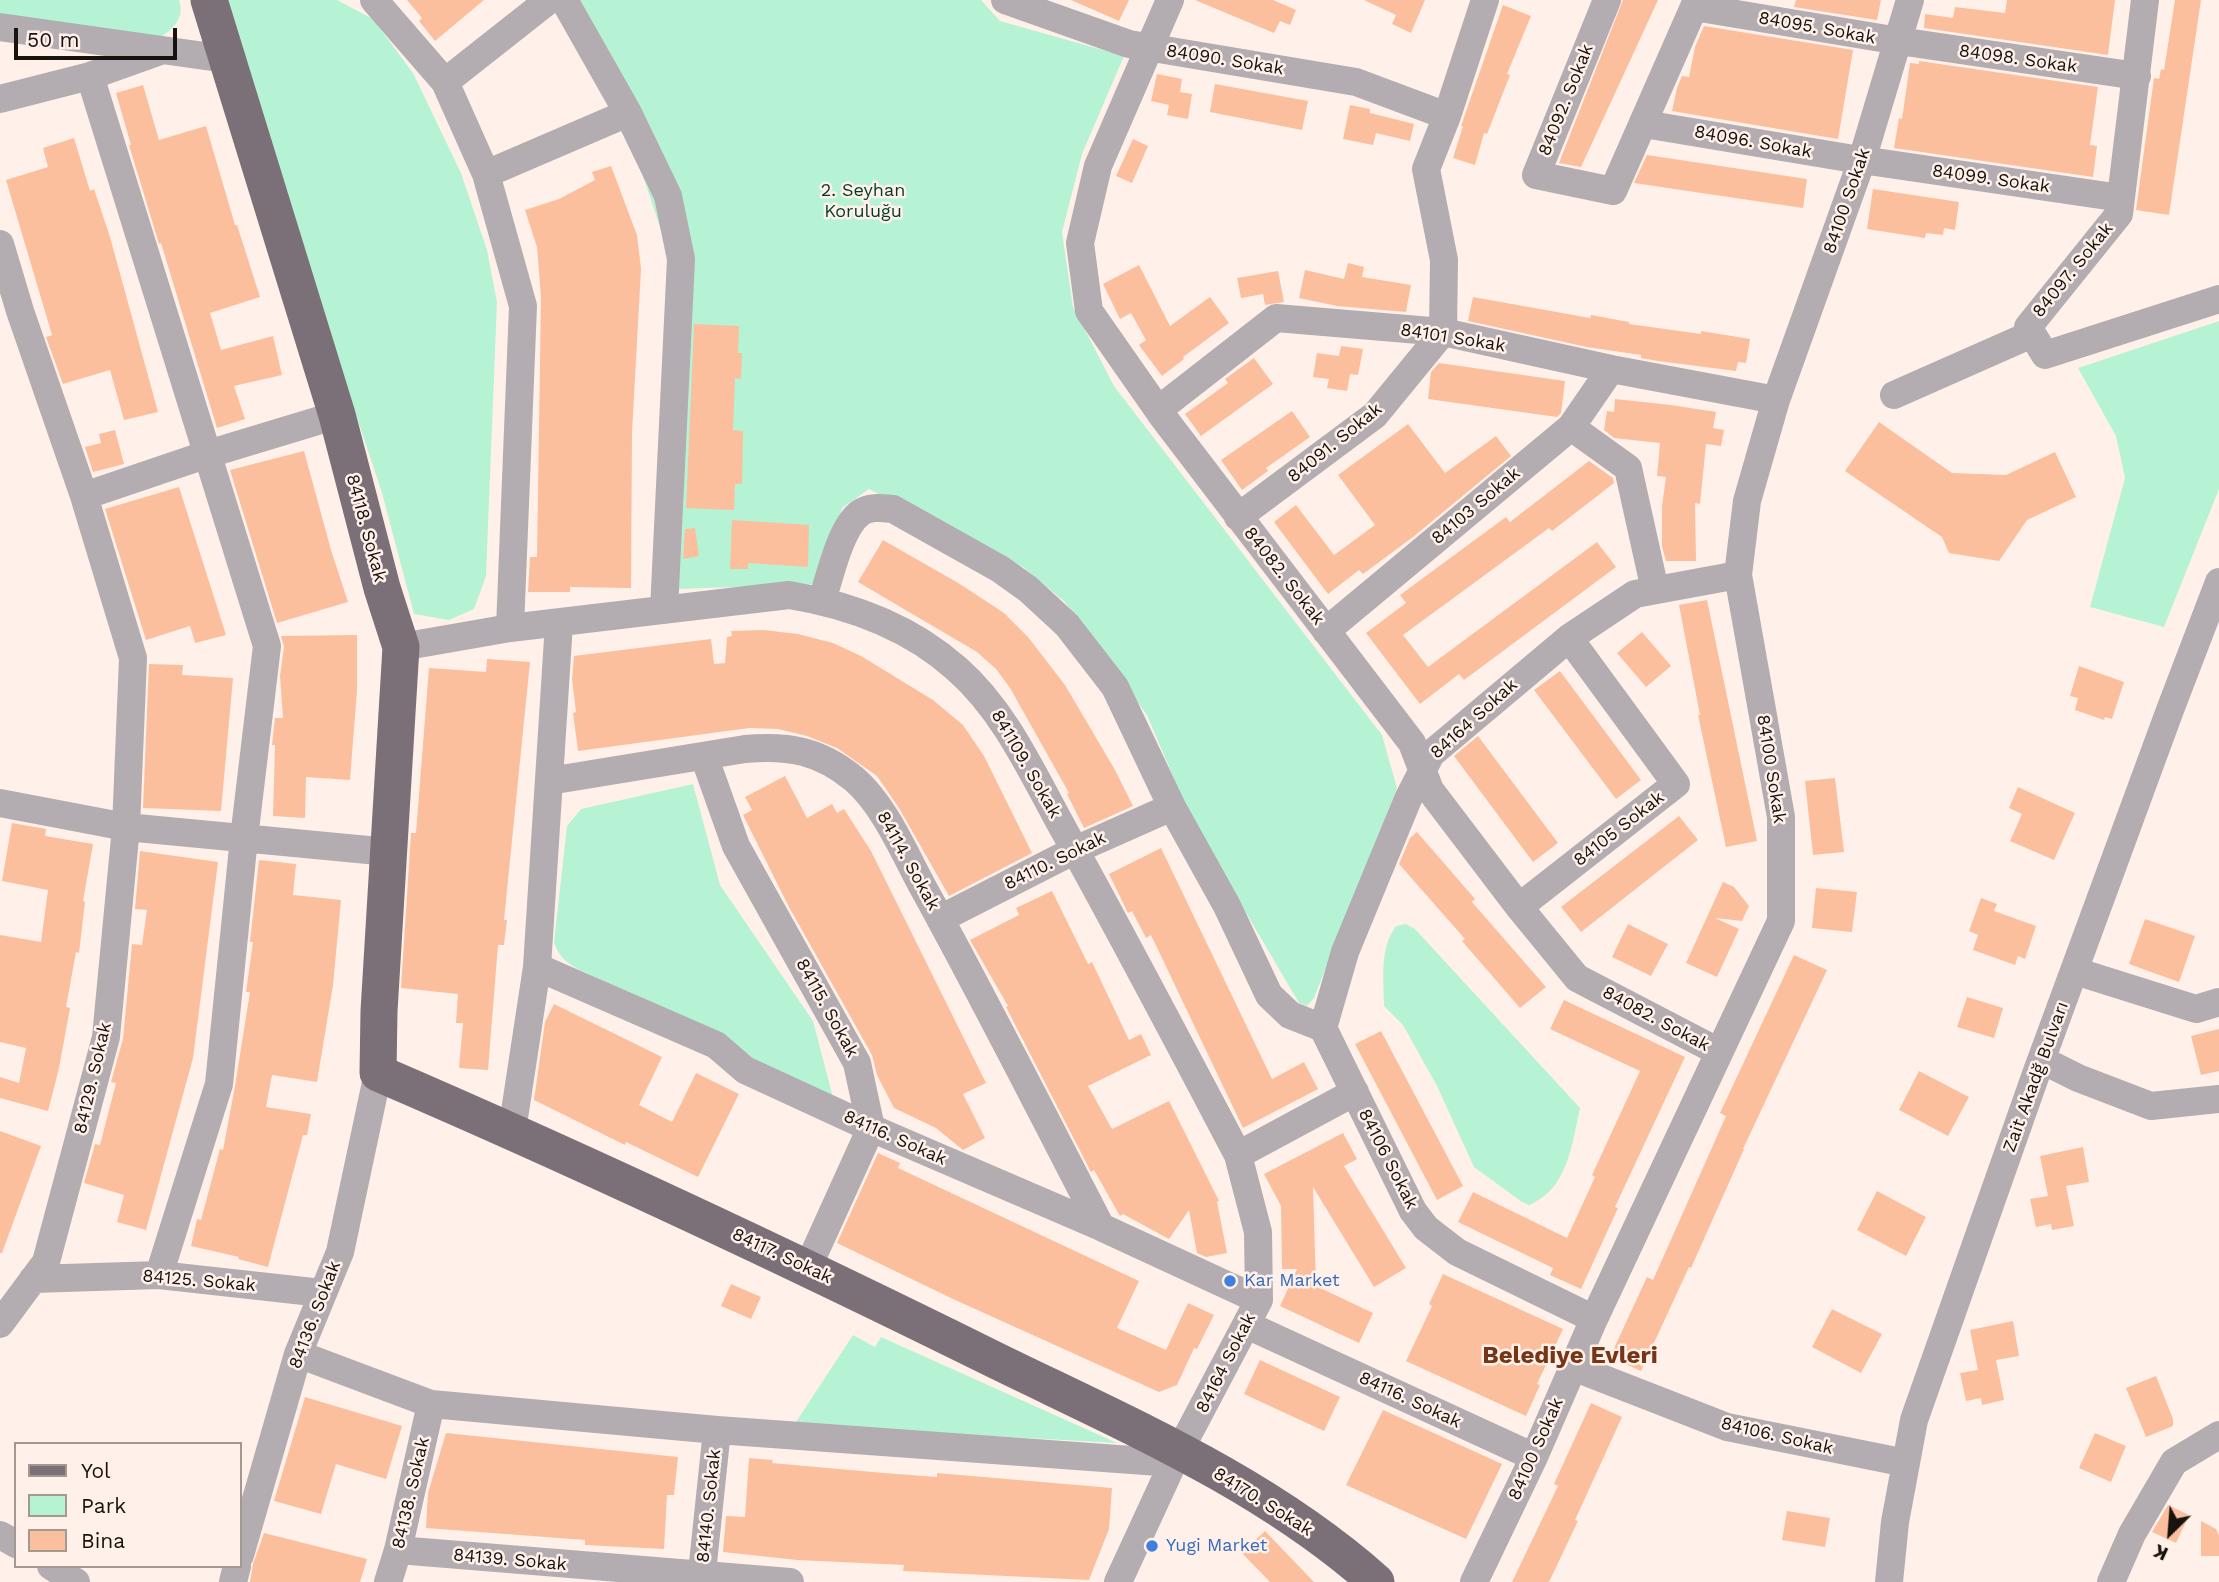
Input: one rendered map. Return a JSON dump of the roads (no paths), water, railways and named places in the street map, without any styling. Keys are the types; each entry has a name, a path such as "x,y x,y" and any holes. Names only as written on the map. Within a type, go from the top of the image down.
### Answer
{"main road":[{"name":"84118. Sokak","path":"209,0 337,415 382,588 401,647 379,1011 378,1073"},
{"name":"84117. Sokak","path":"378,1073 512,1130 808,1267 1177,1457"},
{"name":"84170. Sokak","path":"1177,1457 1291,1515 1376,1582"}],"street":[{"path":"374,0 444,82 486,174 523,306 510,628"},
{"path":"444,82 549,0"},
{"path":"564,0 628,113 668,196 681,259 664,610"},
{"name":"84090. Sokak","path":"1005,0 1129,44 1356,82 1447,116"},
{"name":"84082. Sokak","path":"1170,0 1098,166 1080,243 1089,311 1158,410 1238,517 1412,743 1430,790 1519,908 1577,978 1718,1052"},
{"path":"1443,332 1444,261 1426,169 1447,116 1485,0"},
{"name":"84092. Sokak","path":"1606,0 1536,175 1613,191 1644,124"},
{"name":"84100 Sokak","path":"1474,1582 1781,921 1781,817 1738,575 1747,500 1776,400 1862,160 1910,0"},
{"name":"84097. Sokak","path":"2145,0 2119,214 2028,327 2045,355 2219,299"},
{"path":"1644,124 1696,4"},
{"name":"84095. Sokak","path":"1696,4 1899,41"},
{"path":"0,27 226,59"},
{"name":"84098. Sokak","path":"1899,41 2137,76"},
{"path":"0,99 90,76 162,50"},
{"path":"90,76 267,646 219,1084 159,1275"},
{"path":"486,174 628,113"},
{"name":"84096. Sokak","path":"1644,124 1862,160"},
{"name":"84099. Sokak","path":"1862,160 2121,198"},
{"name":"84129. Sokak","path":"0,244 20,311 84,496 133,658 126,827 106,1037 46,1262 0,1324"},
{"name":"84101 Sokak","path":"1158,410 1276,318 1443,332 1611,369 1776,400"},
{"name":"84091. Sokak","path":"1238,517 1375,415 1443,332"},
{"path":"1894,395 2032,334"},
{"name":"84103 Sokak","path":"1326,631 1571,427 1611,369"},
{"path":"84,496 208,454 337,415"},
{"path":"1571,427 1628,468 1655,590"},
{"path":"822,600 849,524 862,512 875,507 893,509 1000,569 1028,589 1067,625 1115,687 1172,807 1227,906 1269,995 1290,1015 1323,1028"},
{"name":"84164 Sokak","path":"1323,1028 1345,952 1431,754 1569,638 1635,594 1738,575"},
{"name":"Zait Akadğ Bulvarı","path":"1889,1582 1895,1522 1914,1420 2042,1060 2219,582"},
{"name":"841109. Sokak","path":"401,647 510,628 789,595 822,600 852,609 891,624 926,645 973,684 999,714 1238,1155"},
{"path":"512,1130 537,967 559,623"},
{"name":"84105 Sokak","path":"1519,908 1676,784 1569,638"},
{"name":"84114. Sokak","path":"549,781 773,746 804,751 833,763 857,781 873,800 940,919 1101,1227"},
{"name":"84115. Sokak","path":"704,756 736,846 857,1063 870,1128"},
{"path":"0,806 126,827 389,852"},
{"name":"84110. Sokak","path":"940,919 1075,850 1172,807"},
{"name":"84116. Sokak","path":"537,967 716,1045 746,1070 870,1128 1101,1227 1253,1312 1534,1457"},
{"path":"2075,971 2196,1009 2219,1002"},
{"name":"84106 Sokak","path":"1323,1028 1413,1211 1426,1228 1457,1252 1594,1320"},
{"path":"2042,1060 2151,1106 2219,1098"},
{"name":"84136. Sokak","path":"242,1548 298,1354 340,1252 378,1073"},
{"path":"1238,1155 1354,1092"},
{"path":"808,1267 870,1128"},
{"name":"84164 Sokak","path":"1118,1582 1177,1457 1253,1312 1258,1232 1238,1155"},
{"name":"84125. Sokak","path":"33,1279 159,1275 322,1293"},
{"path":"298,1354 431,1404 717,1430 1177,1457"},
{"name":"84106. Sokak","path":"1573,1367 1727,1427 1906,1464"},
{"name":"84138. Sokak","path":"388,1582 398,1550 431,1404"},
{"name":"84140. Sokak","path":"701,1579 717,1430"},
{"path":"2111,1582 2132,1534 2174,1462 2219,1435"},
{"name":"84139. Sokak","path":"398,1550 701,1579 790,1582"},
{"path":"54,1568 76,1582"}],"place":[{"name":"Kar Market","path":"1230,1281"},
{"name":"Yugi Market","path":"1152,1546"}],"district":[{"name":"Belediye Evleri","path":"1570,1356"}],"park label":[{"name":"2. Seyhan Koruluğu","path":"863,201"}]}
